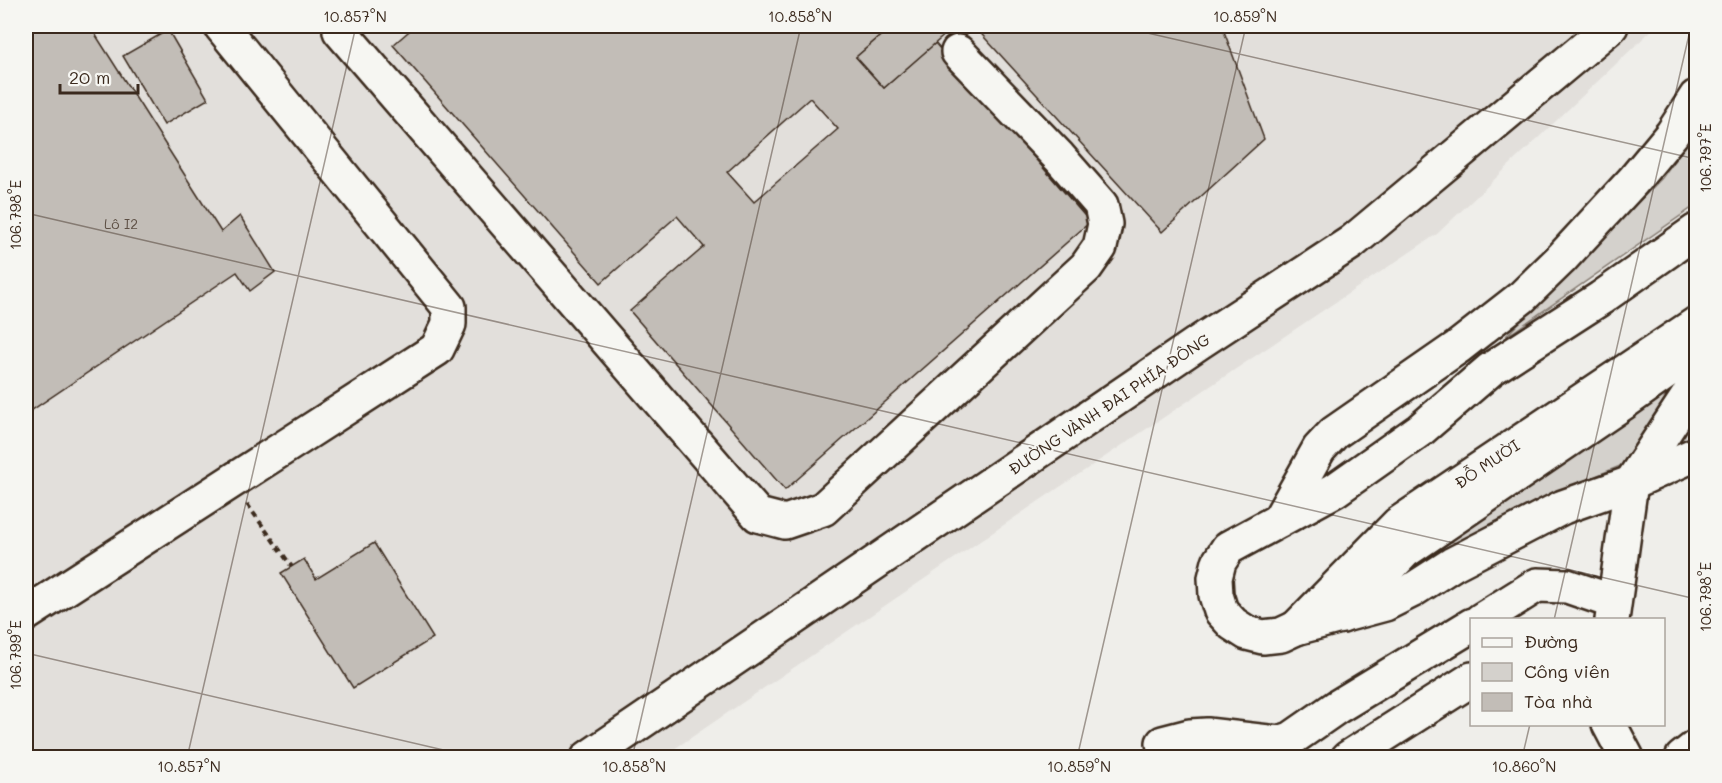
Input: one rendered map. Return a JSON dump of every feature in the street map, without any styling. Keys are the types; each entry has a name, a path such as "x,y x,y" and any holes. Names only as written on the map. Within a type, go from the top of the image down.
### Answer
{"main road":[{"path":"26,614 437,349 448,324 449,307 221,26"},
{"path":"347,26 340,31 758,515 785,522 823,509 1086,267 1100,247 1105,224 1101,205 1059,157 958,52"},
{"name":"ĐƯỜNG VÀNH ĐAI PHÍA ĐÔNG","path":"588,758 1198,343 1352,242 1611,26"},
{"path":"1279,520 1319,449 1334,433 1458,347 1522,297 1621,195 1672,134 1696,98"},
{"name":"ĐỖ MƯỜI","path":"1696,231 1601,298 1491,369 1420,430 1335,490 1228,548 1219,562 1215,578 1216,595 1221,611 1233,624 1247,633 1263,637 1281,635 1296,628 1341,617 1405,551 1696,351"},
{"name":"ĐỖ MƯỜI","path":"1420,430 1494,388 1696,257"},
{"name":"ĐỖ MƯỜI","path":"1296,628 1398,524 1696,324"},
{"path":"1484,618 1537,585 1567,586 1613,611 1631,483 1696,384"},
{"path":"1341,617 1384,604 1411,591 1454,564 1563,507 1631,483 1696,454"},
{"path":"1631,483 1696,474"},
{"path":"1162,743 1190,736 1207,735 1279,743 1291,740 1337,707 1470,626"},
{"path":"1348,758 1470,680"},
{"path":"1610,726 1627,758"},
{"path":"1682,758 1696,747"}],"path":[{"path":"231,482 292,567"}],"shaded area":[{"path":"26,26 1656,26 1437,234 661,758 26,757"}],"green space":[{"path":"1696,130 1696,205 1506,336 1662,178"},
{"path":"1693,371 1625,464 1564,489 1494,526 1397,587 1393,581"},
{"path":"1696,413 1696,442 1669,449"}],"building":[{"path":"26,26 90,26 221,232 240,216 275,272 250,291 237,272 26,414"},
{"path":"415,26 892,26 856,57 884,88 935,43 1090,222 785,490 630,311 704,247 677,216 601,283 393,45","holes":["810,98 838,129 754,202 727,172"]},
{"path":"892,26 955,26 884,88 856,57"},
{"path":"974,26 1222,26 1264,139 1162,232"},
{"path":"168,30 208,99 164,125 123,56"},
{"path":"374,543 433,638 353,688 281,573 304,559 316,579"}]}
